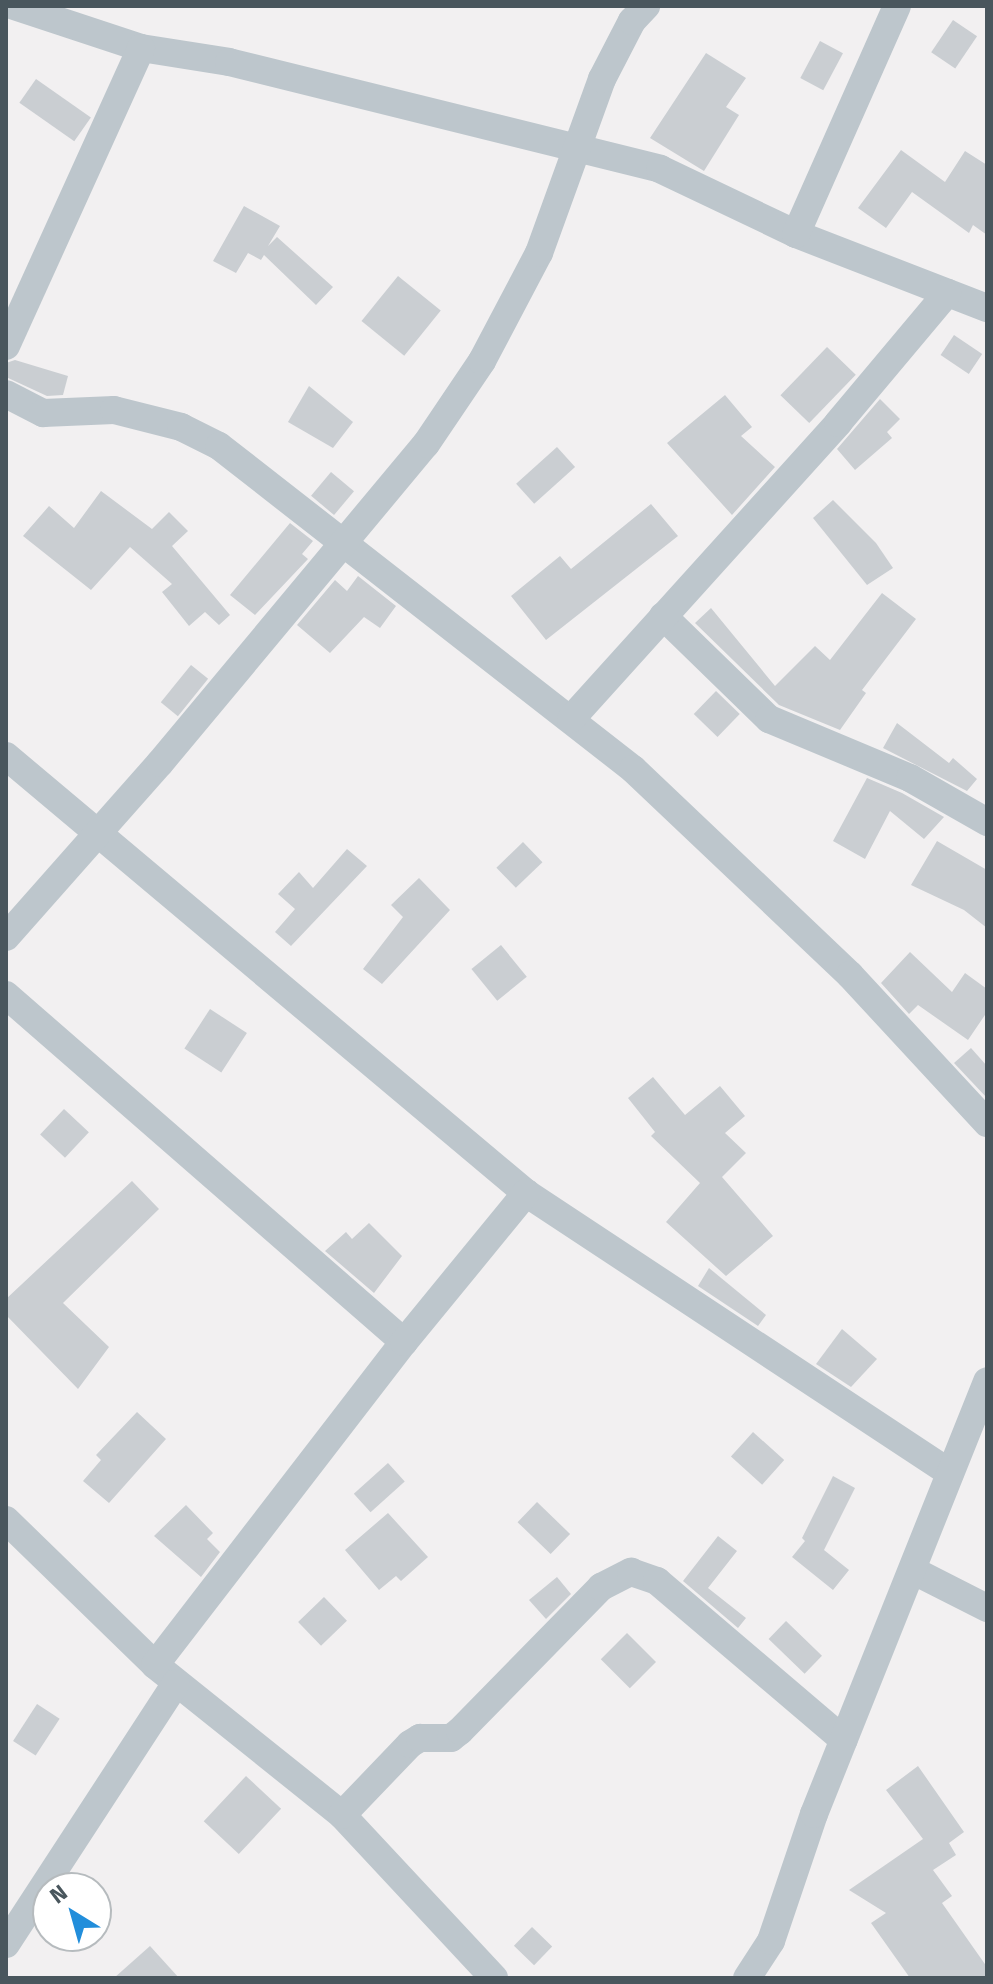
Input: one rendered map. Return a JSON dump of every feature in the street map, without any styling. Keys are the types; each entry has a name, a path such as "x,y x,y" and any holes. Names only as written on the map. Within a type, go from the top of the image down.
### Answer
{"street":[{"path":"14,6 141,48 229,62 660,169 796,234 987,308"},
{"path":"6,937 97,835 426,444 482,361 539,253 580,150 602,79 632,21 646,6"},
{"path":"796,234 897,6"},
{"path":"6,346 141,48"},
{"path":"571,719 838,423 947,293"},
{"path":"6,394 43,413 114,410 197,432 346,541 571,719 725,853 850,975 987,1123"},
{"path":"663,616 769,719 910,778 987,822"},
{"path":"6,756 526,1193 950,1473"},
{"path":"6,995 404,1342"},
{"path":"6,1944 166,1674 404,1342 526,1193"},
{"path":"747,1978 771,1941 844,1740 914,1571 987,1381"},
{"path":"6,1520 166,1674 342,1815 494,1978"},
{"path":"914,1571 987,1608"},
{"path":"342,1815 410,1744 420,1738 451,1738 460,1731 601,1587 631,1572 657,1581 844,1740"}],"building":[{"path":"953,20 977,36 955,69 931,52"},
{"path":"820,41 843,53 823,90 800,78"},
{"path":"706,53 746,78 726,107 739,115 704,171 650,138"},
{"path":"36,79 91,117 74,141 19,103"},
{"path":"901,150 945,182 965,151 987,165 987,235 973,225 969,233 912,192 886,228 858,208"},
{"path":"244,206 280,226 268,246 277,237 333,287 316,305 264,255 261,260 248,253 236,273 213,261"},
{"path":"398,276 441,311 404,356 361,321"},
{"path":"954,335 982,354 969,374 941,355"},
{"path":"827,347 856,375 809,423 780,395"},
{"path":"15,360 68,376 63,395 47,396 6,377 6,363"},
{"path":"309,386 353,422 333,448 288,422"},
{"path":"725,395 752,427 741,436 775,467 732,515 667,443"},
{"path":"880,399 900,419 887,432 892,438 855,470 837,449"},
{"path":"557,447 575,467 534,504 516,484"},
{"path":"331,472 354,491 334,515 311,496"},
{"path":"101,491 152,529 169,512 188,531 172,546 230,615 219,625 205,612 189,626 162,592 172,584 130,547 91,590 23,536 49,506 74,528"},
{"path":"833,500 876,543 893,568 867,585 813,518"},
{"path":"651,504 678,536 546,640 511,596 560,556 571,569"},
{"path":"290,523 313,541 302,554 308,559 255,615 230,595"},
{"path":"358,576 396,606 380,628 364,617 330,653 297,625 335,580 347,591"},
{"path":"882,593 916,619 862,690 866,693 840,730 779,705 695,623 711,608 775,686 815,646 830,660"},
{"path":"191,665 208,679 178,716 161,702"},
{"path":"716,691 740,714 718,737 694,714"},
{"path":"897,723 949,763 953,758 977,779 967,791 883,748"},
{"path":"867,778 902,793 944,817 924,839 890,811 865,859 833,841"},
{"path":"937,841 987,870 987,928 964,910 911,885"},
{"path":"523,842 542,862 516,888 496,868"},
{"path":"347,849 367,866 291,946 275,932 295,909 278,894 299,872 313,888"},
{"path":"419,878 450,910 382,984 363,969 403,917 391,905"},
{"path":"501,945 527,977 497,1001 471,969"},
{"path":"910,952 952,992 965,973 987,989 987,1012 968,1040 918,1005 909,1014 881,983"},
{"path":"210,1009 247,1033 221,1072 184,1048"},
{"path":"971,1048 987,1066 987,1098 954,1063"},
{"path":"653,1077 685,1115 720,1086 745,1116 725,1133 746,1153 722,1177 773,1236 726,1276 666,1222 700,1183 651,1136 655,1132 628,1098"},
{"path":"64,1109 89,1132 65,1158 40,1135"},
{"path":"132,1181 159,1209 63,1303 109,1347 78,1389 6,1315 6,1299"},
{"path":"369,1223 402,1256 374,1293 325,1251 346,1232 352,1239"},
{"path":"709,1268 766,1315 758,1326 698,1286"},
{"path":"842,1329 877,1359 851,1387 816,1364"},
{"path":"137,1412 166,1439 109,1503 83,1481 101,1460 96,1455"},
{"path":"753,1432 784,1460 762,1485 731,1457"},
{"path":"388,1463 405,1482 371,1512 354,1494"},
{"path":"833,1476 855,1488 824,1550 849,1570 833,1590 792,1557 805,1541 802,1538"},
{"path":"537,1502 570,1534 551,1554 518,1522"},
{"path":"186,1505 213,1533 207,1539 220,1552 201,1577 154,1536"},
{"path":"388,1513 428,1557 401,1581 396,1576 379,1590 345,1550"},
{"path":"718,1536 737,1551 708,1588 746,1618 738,1628 683,1581"},
{"path":"557,1577 571,1594 546,1619 529,1600"},
{"path":"324,1597 347,1621 321,1646 298,1622"},
{"path":"786,1621 822,1656 805,1674 769,1639"},
{"path":"627,1633 656,1662 630,1688 601,1659"},
{"path":"37,1704 60,1719 36,1756 13,1741"},
{"path":"918,1766 964,1832 949,1843 956,1855 933,1870 952,1896 942,1903 987,1967 987,1978 910,1978 871,1923 886,1913 849,1890 923,1839 886,1790"},
{"path":"246,1776 281,1809 239,1854 204,1821"},
{"path":"532,1927 552,1946 534,1965 514,1946"},
{"path":"150,1946 179,1978 114,1978"}]}
